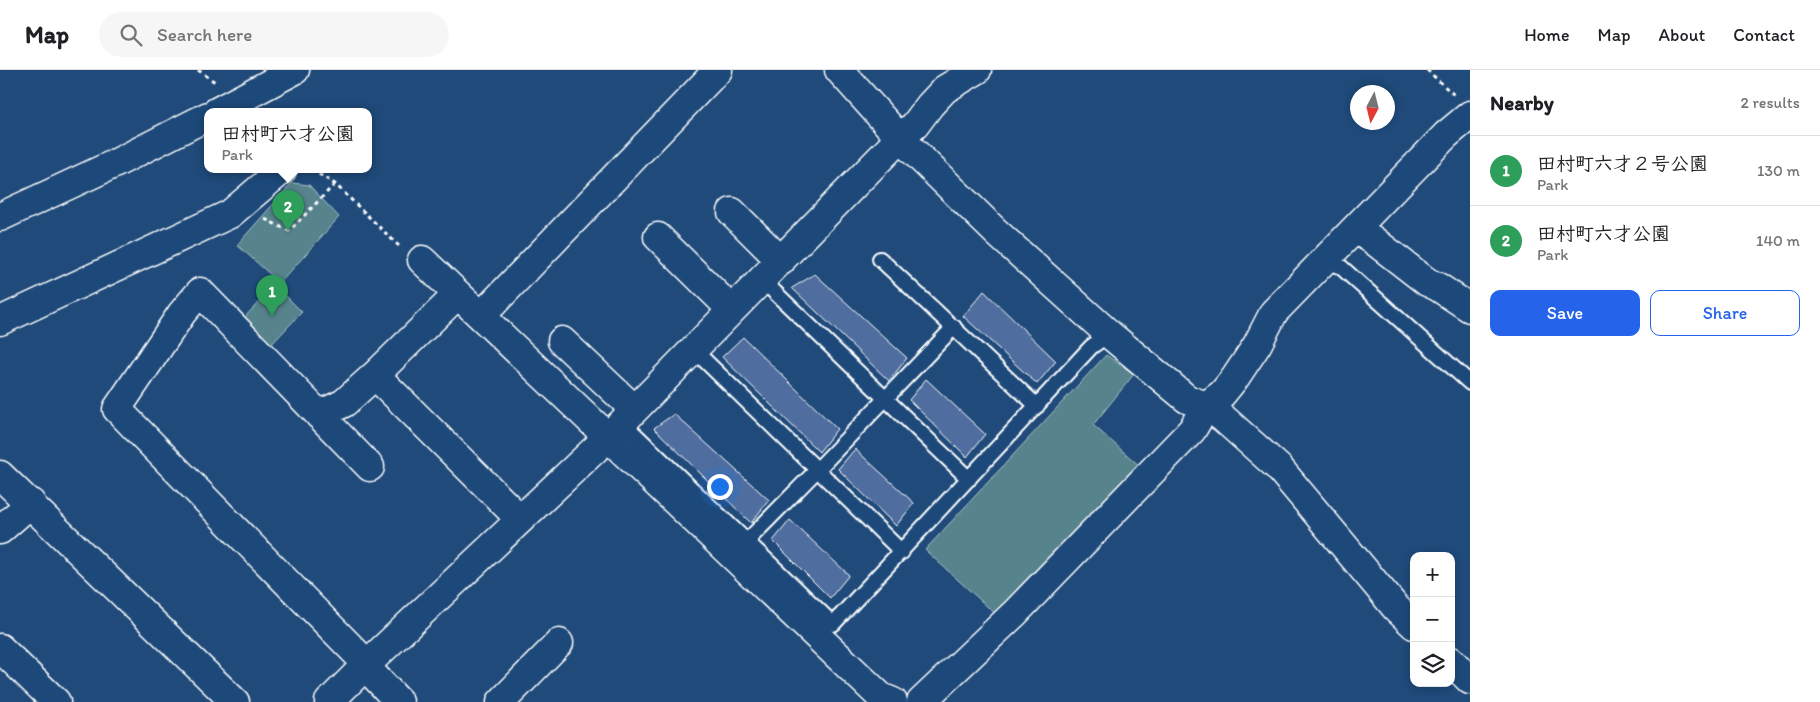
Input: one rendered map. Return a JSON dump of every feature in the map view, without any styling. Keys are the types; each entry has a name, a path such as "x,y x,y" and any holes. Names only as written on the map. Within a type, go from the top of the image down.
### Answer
{"street":[{"path":"246,106 295,70"},
{"path":"481,316 718,70"},
{"path":"838,70 900,138 996,232 1109,334 1187,400 1206,406 1223,418 1279,468 1396,608 1410,621"},
{"path":"329,702 621,423 782,261 900,138 915,125 945,89 977,70"},
{"path":"921,702 1015,613 1192,430 1206,406 1222,394 1235,378 1257,346 1274,312 1446,135 1464,107"},
{"path":"0,218 116,163 204,118"},
{"path":"0,321 230,214 278,173"},
{"path":"732,212 782,261"},
{"path":"1355,229 1373,240 1427,282 1470,308"},
{"path":"658,237 732,310"},
{"path":"422,260 481,316 621,423"},
{"path":"370,467 200,292 182,313 117,409 366,665 399,702"},
{"path":"320,415 344,403 457,295"},
{"path":"562,341 621,423 881,697 893,702"},
{"path":"375,375 520,519"},
{"path":"0,475 235,702"},
{"path":"0,530 31,503"},
{"path":"501,702 559,643"},
{"path":"0,648 56,702"},
{"path":"1455,665 1470,680"}],"lane":[{"path":"880,259 1036,406"},
{"path":"1324,260 1341,266 1470,383"},
{"path":"762,279 969,479"},
{"path":"747,541 886,400 954,327"},
{"path":"621,423 833,624 1091,347 1109,334"},
{"path":"693,349 902,552"}],"path":[{"path":"1427,70 1464,107"},
{"path":"317,173 335,184 415,261 422,260"},
{"path":"244,202 254,212 289,231 335,184"}],"green space":[{"path":"292,183 309,185 339,217 280,283 237,245"},
{"path":"275,285 302,312 270,346 241,321"},
{"path":"1106,355 1134,374 1093,425 1141,467 1001,619 925,550"}],"building":[{"path":"815,274 907,358 889,381 792,288"},
{"path":"984,291 1056,361 1037,384 963,316"},
{"path":"743,337 837,429 819,452 722,357"},
{"path":"926,379 985,434 967,457 909,400"},
{"path":"674,414 769,500 751,523 654,428"},
{"path":"855,449 914,503 896,526 838,469"},
{"path":"790,520 849,575 830,598 773,541"}],"place":[{"name":"田村町六才公園","path":"288,231"},
{"name":"田村町六才２号公園","path":"272,316"}]}
